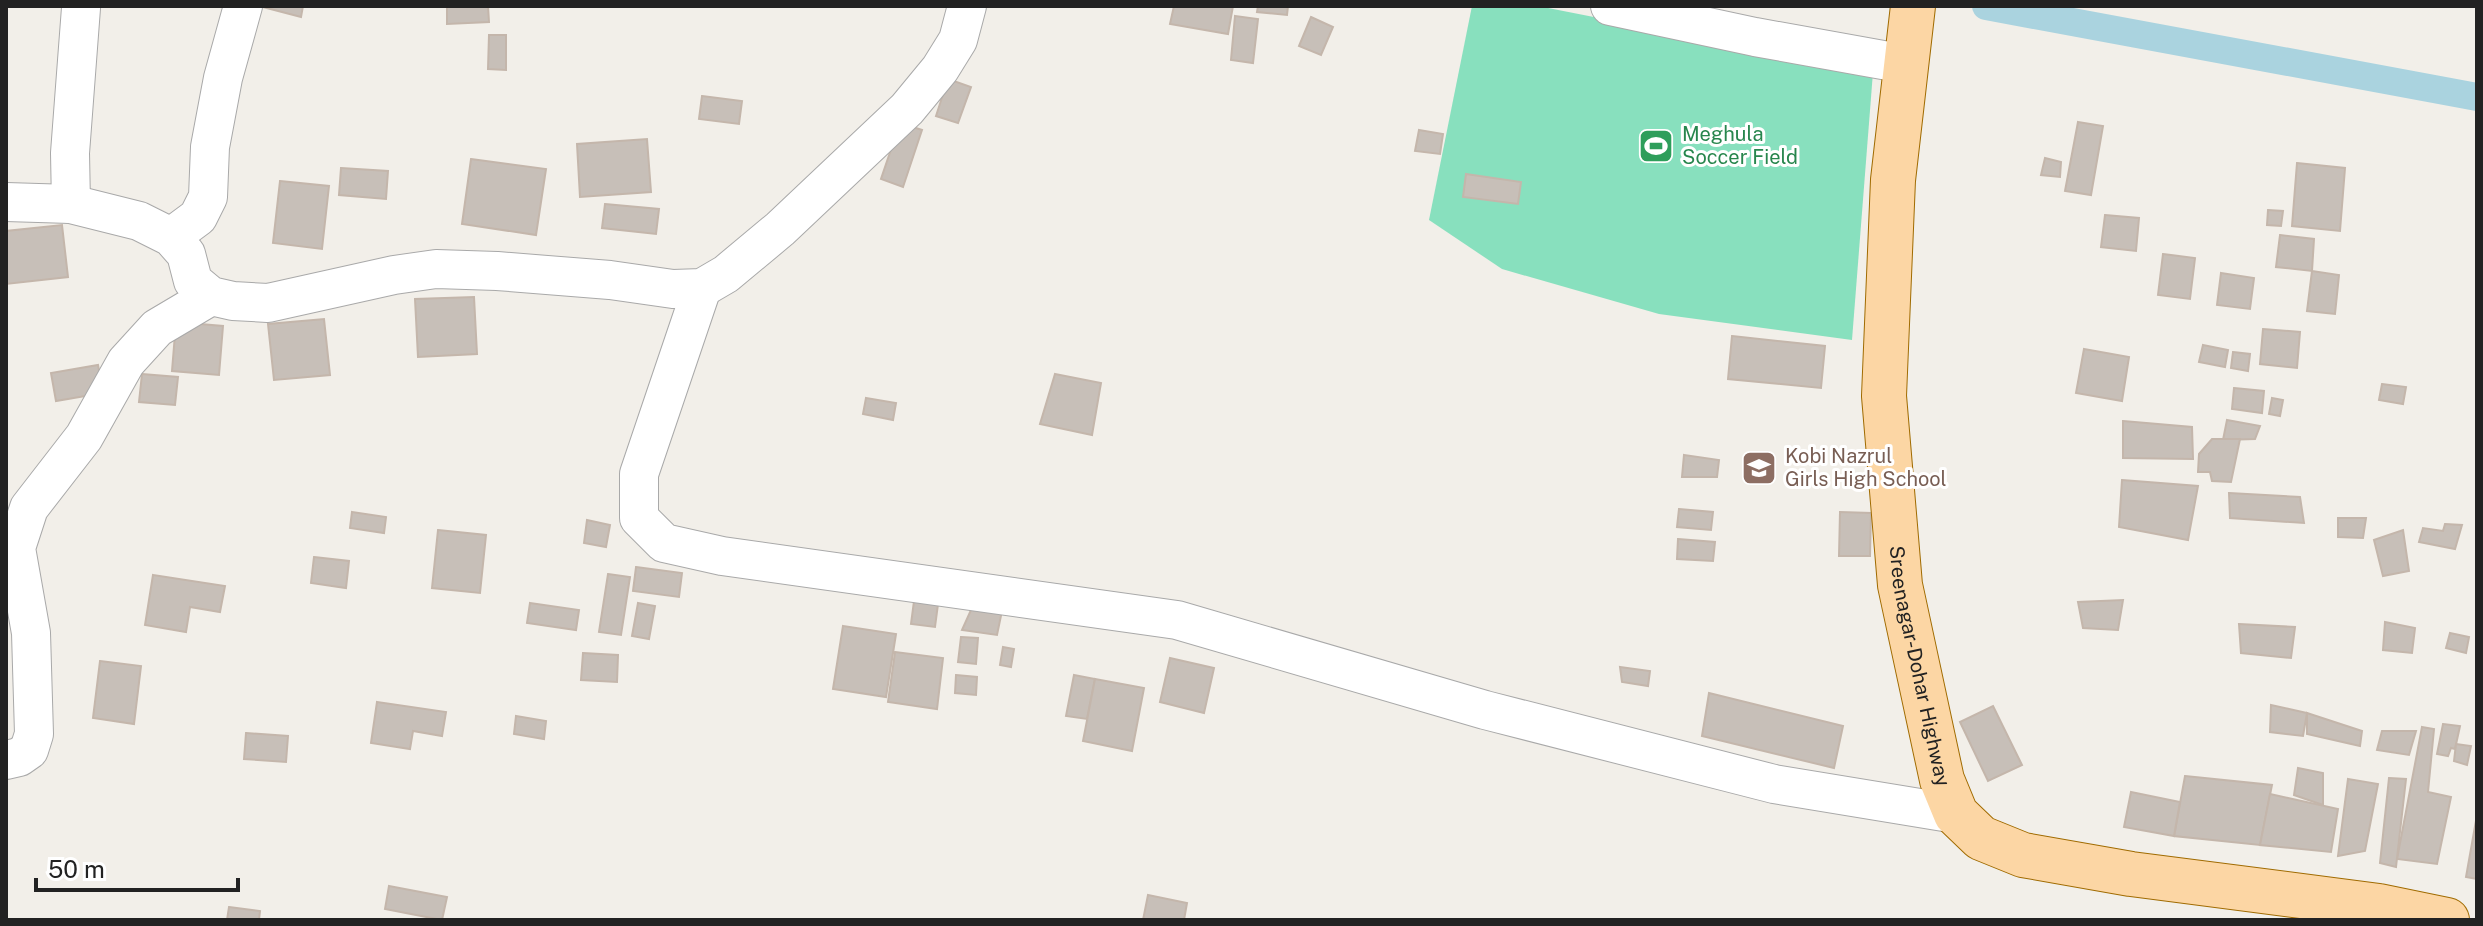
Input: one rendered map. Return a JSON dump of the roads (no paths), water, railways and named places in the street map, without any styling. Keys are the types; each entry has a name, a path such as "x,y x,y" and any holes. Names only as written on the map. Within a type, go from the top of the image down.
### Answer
{"main road":[{"name":"Sreenagar-Dohar Highway","path":"1908,37 1893,180 1884,396 1900,585 1942,780 1956,814 1981,838 2023,855 2131,874 2379,906 2447,920"}],"street":[{"path":"171,237 198,217 208,197 210,147 223,78 243,6"},
{"path":"6,202 71,204 139,221 171,237 186,254 193,281 211,296 233,301 268,303 394,275 436,269 539,274 673,289 702,288 726,274 780,229 907,109 940,69 958,40 967,6"},
{"path":"1610,6 1755,37 1908,37"},
{"path":"71,204 70,153 81,8"},
{"path":"702,288 639,474 639,518 664,543 722,556 1177,620 1485,710 1774,784 1956,814"},
{"path":"6,760 19,757 29,750 34,734 31,633 16,548 29,508 84,437 126,362 157,328 211,296"}],"waterway":[{"path":"1986,6 2477,97"}],"place":[{"name":"Meghula Soccer Field","path":"1656,146"},
{"name":"Kobi Nazrul Girls High School","path":"1759,468"}]}
